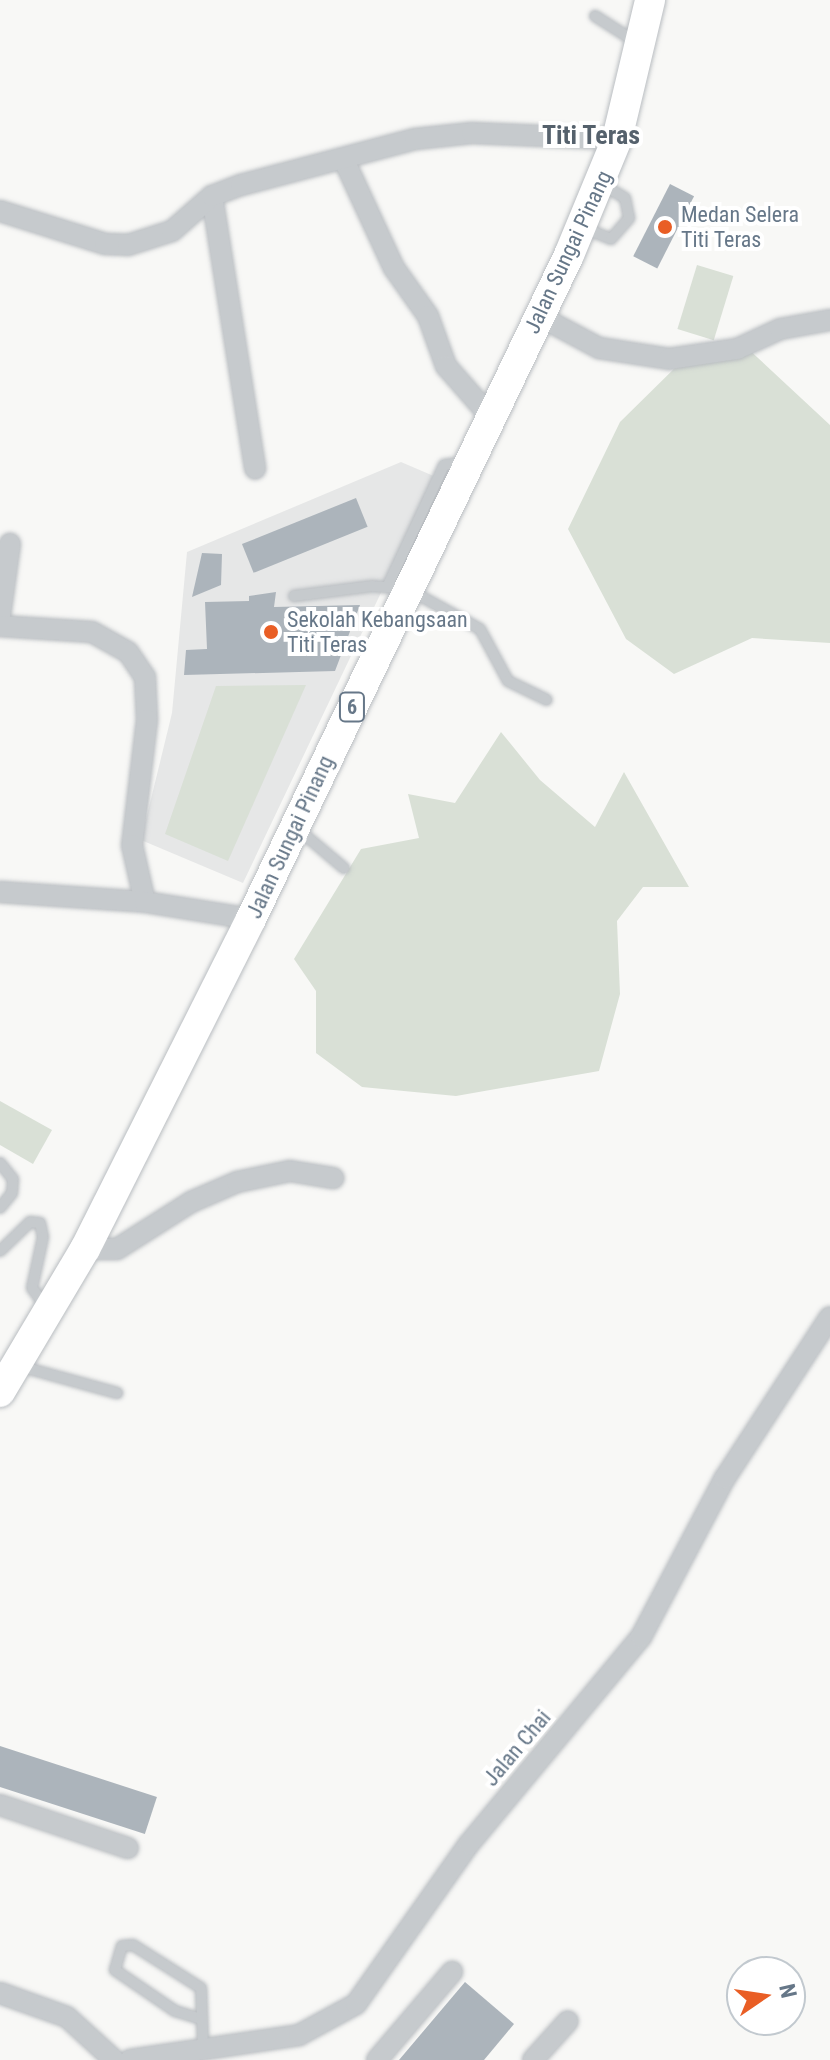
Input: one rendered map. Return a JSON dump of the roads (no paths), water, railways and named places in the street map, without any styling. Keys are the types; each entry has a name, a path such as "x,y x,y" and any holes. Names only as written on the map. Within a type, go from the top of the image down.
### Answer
{"main road":[{"name":"Jalan Sungai Pinang","path":"7,1377 85,1249 251,919 398,587 469,462 582,227 617,139 650,0"}],"street":[{"path":"0,211 105,244 128,245 172,231 212,196 453,134 617,139"},
{"path":"344,160 394,268 428,316 446,366 490,416"},
{"path":"212,196 255,469"},
{"path":"539,316 599,348 669,359 737,349 780,329 830,320"},
{"path":"0,616 10,544"},
{"path":"0,626 92,632 128,652 145,677 147,720 132,845 145,902"},
{"path":"0,892 145,902 251,919"},
{"path":"85,1249 127,1245 191,1202 237,1182 290,1171 333,1178"},
{"name":"Jalan Chai","path":"130,2060 316,2030 356,2004 469,1844 641,1637 725,1478 830,1317"},
{"path":"0,1805 128,1848"},
{"path":"377,2060 452,1972"},
{"path":"0,1993 80,2024 114,2060"},
{"path":"533,2060 568,2021"}],"lane":[{"path":"595,16 641,45"},
{"path":"294,596 398,587 471,622 508,681 547,700"},
{"path":"294,827 344,868"},
{"path":"0,1163 13,1179 12,1193 0,1208"},
{"path":"0,1251 30,1222 40,1223 43,1237 32,1288 49,1311"},
{"path":"7,1377 117,1393"},
{"path":"198,2018 175,2011 115,1970 122,1946 133,1945 201,1988 198,2018 203,2046"}],"place":[{"name":"Medan Selera Titi Teras","path":"665,227"},
{"name":"Sekolah Kebangsaan Titi Teras","path":"271,632"}],"district":[{"name":"Titi Teras","path":"591,136"}]}
